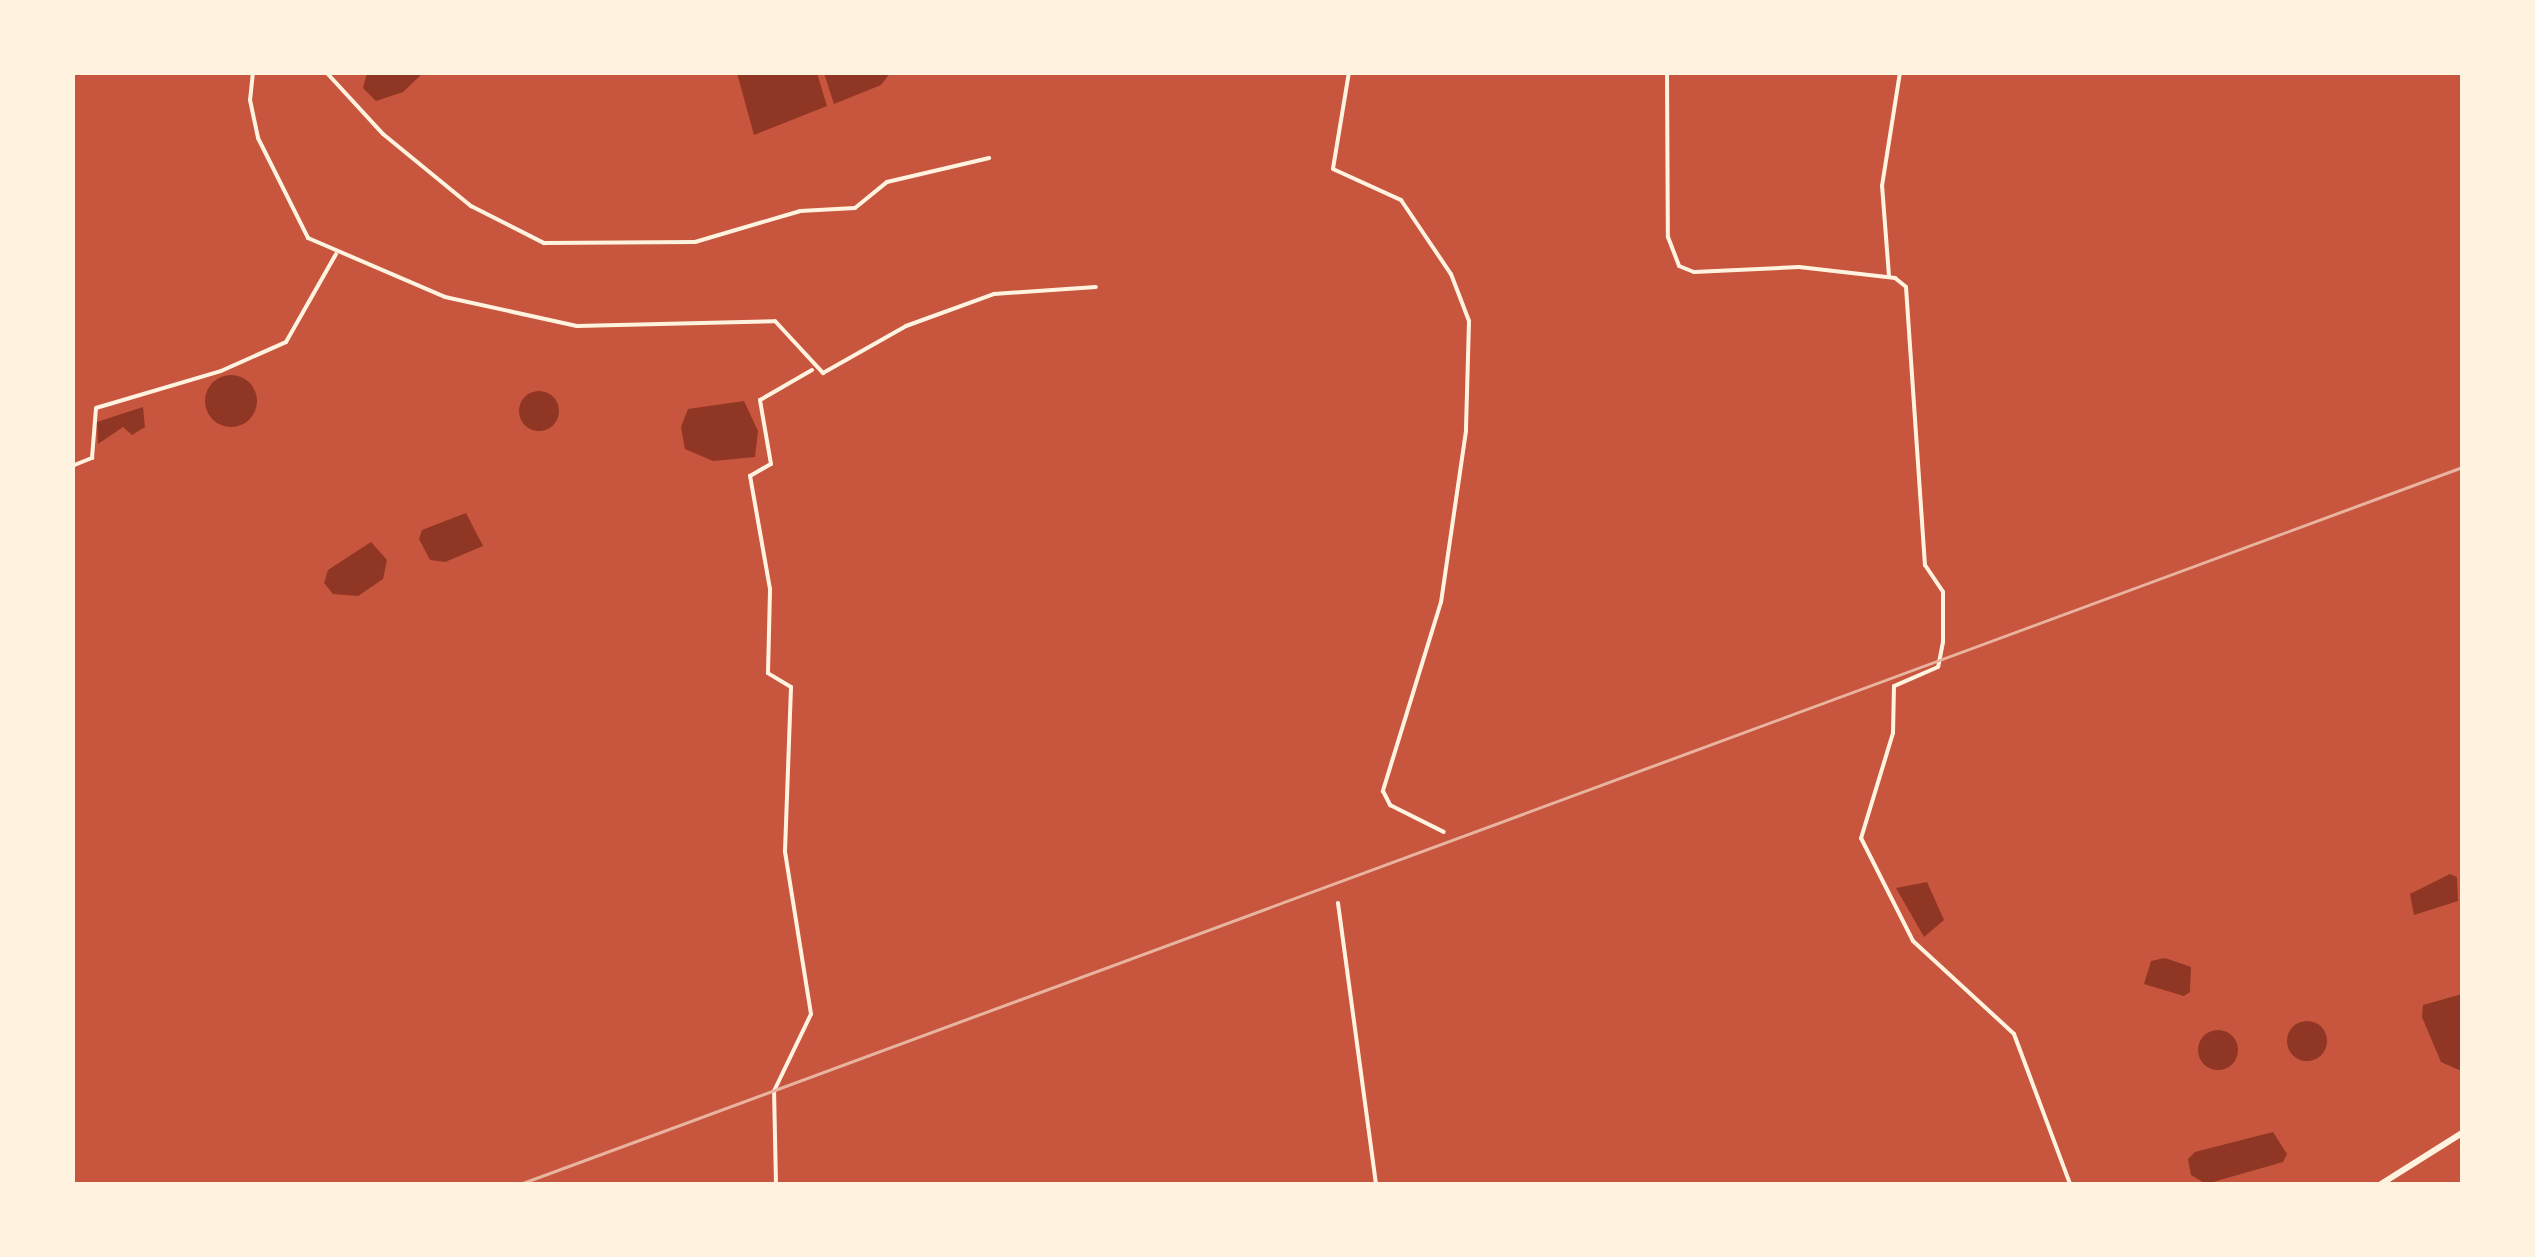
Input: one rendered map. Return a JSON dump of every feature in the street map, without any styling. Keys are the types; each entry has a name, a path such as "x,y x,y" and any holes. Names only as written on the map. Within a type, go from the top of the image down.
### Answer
{"main road":[{"path":"2380,1184 2462,1133"}],"street":[{"path":"253,72 250,100 266,157 308,238 336,254 444,297 577,326 774,322 814,368"},
{"path":"1349,72 1333,169 1401,200 1451,274 1468,321 1466,431 1441,602 1383,790 1390,805 1444,832"},
{"path":"1667,72 1668,237 1679,266 1694,272 1799,266 1889,277 1904,284 1909,300 1925,565 1943,592 1943,642 1938,667 1894,686 1892,733 1861,838 1914,941 2014,1034 2070,1184"},
{"path":"1889,277 1882,186 1900,72"},
{"path":"330,74 383,134 471,206 544,243 695,242 800,211 855,208 887,182 989,158"},
{"path":"72,466 92,458 96,408 221,372 286,342 336,254"},
{"path":"776,1184 774,1091 810,1014 784,851 791,688 768,674 770,589 750,476 771,464 760,400 814,368 838,367 906,326 994,294 1096,287"},
{"path":"1338,903 1376,1184"}],"shaded area":[{"path":"367,72 423,73 403,92 376,101 363,88"},
{"path":"824,72 890,73 881,85 834,104"},
{"path":"737,73 817,73 827,106 754,135"},
{"path":"231,375 250,382 257,401 250,420 231,427 212,420 205,401 212,382"},
{"path":"539,391 553,397 559,411 553,425 539,431 525,425 519,411 525,397"},
{"path":"744,401 758,431 755,457 713,461 685,449 681,427 688,409"},
{"path":"143,407 145,427 132,435 123,427 98,444 97,422"},
{"path":"466,513 483,546 445,562 430,560 419,539 422,530"},
{"path":"371,542 387,560 383,579 358,596 333,594 324,583 328,570"},
{"path":"2450,874 2457,877 2458,901 2414,915 2410,894"},
{"path":"1927,882 1944,920 1924,937 1896,888"},
{"path":"2165,958 2191,967 2190,992 2184,996 2144,984 2151,961"},
{"path":"2462,994 2459,1070 2441,1062 2422,1017 2423,1005"},
{"path":"2307,1021 2321,1027 2327,1041 2321,1055 2307,1061 2293,1055 2287,1041 2293,1027"},
{"path":"2218,1030 2232,1036 2238,1050 2232,1064 2218,1070 2204,1064 2198,1050 2204,1036"},
{"path":"2273,1132 2287,1154 2283,1162 2206,1184 2191,1175 2188,1159 2195,1152"}],"railway":[{"path":"520,1184 2462,467"}]}
